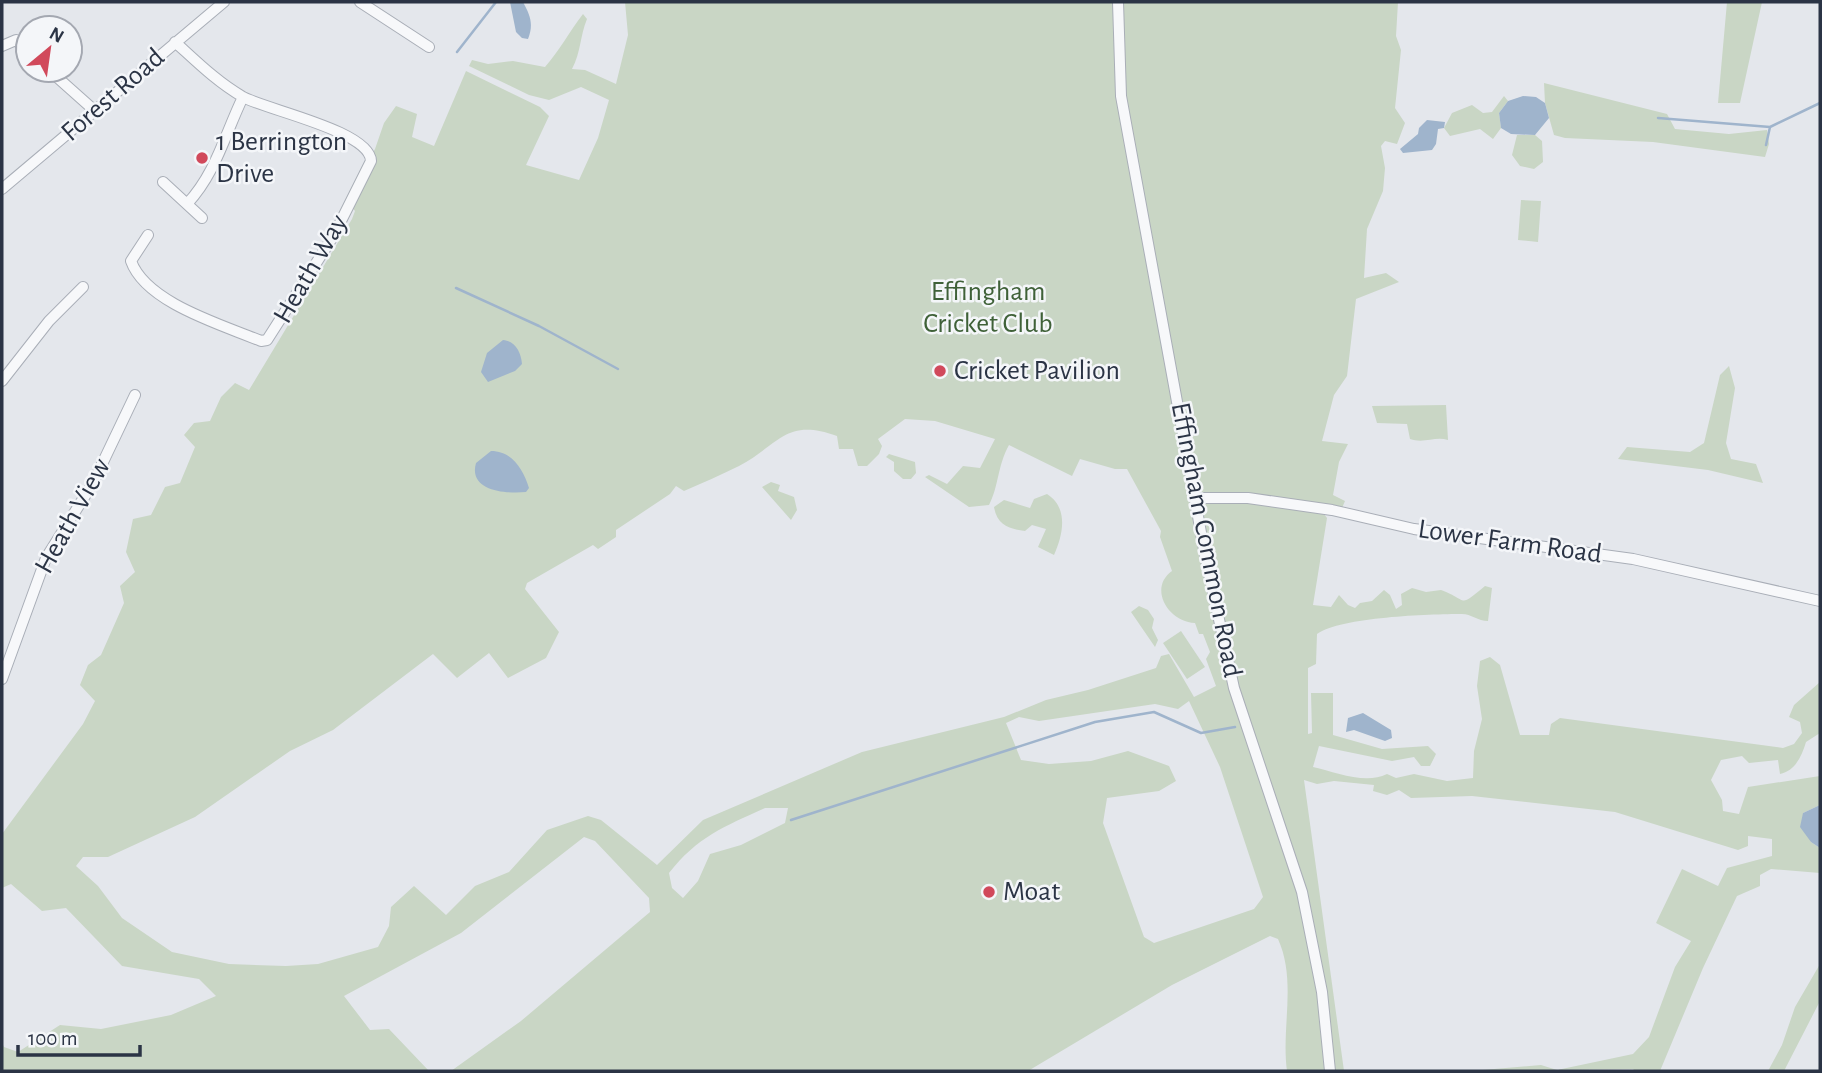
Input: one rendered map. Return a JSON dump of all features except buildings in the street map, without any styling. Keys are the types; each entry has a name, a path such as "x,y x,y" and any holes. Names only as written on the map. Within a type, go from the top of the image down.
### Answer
{"street":[{"name":"Forest Road","path":"2,189 224,2"},
{"path":"360,2 429,47"},
{"name":"Effingham Common Road","path":"1118,2 1121,96 1197,498 1206,560 1234,688 1301,892 1322,992 1329,1071"},
{"name":"Heath Way","path":"148,236 131,261 154,290 173,303 261,341 270,339 334,235 372,158 367,149 337,133 243,97 207,72 175,42"},
{"path":"65,84 95,111"},
{"path":"187,204 202,188 219,158 226,133 243,97"},
{"path":"163,182 201,218"},
{"path":"2,381 49,321 83,287"},
{"name":"Heath View","path":"2,679 47,558 93,483 135,395"},
{"name":"Lower Farm Road","path":"1197,498 1262,500 1332,510 1419,530 1633,559 1820,601"}],"green space":[{"name":"Effingham Cricket Club","path":"625,2 1398,2 1396,36 1401,50 1395,108 1405,123 1397,144 1385,141 1381,146 1385,168 1383,191 1367,229 1364,278 1386,273 1399,282 1356,299 1347,376 1334,395 1322,441 1348,444 1339,462 1333,495 1345,501 1342,508 1324,514 1327,518 1313,605 1331,607 1339,595 1355,608 1360,603 1372,601 1384,590 1390,595 1396,609 1402,605 1401,594 1412,588 1426,592 1441,590 1466,600 1485,586 1492,588 1488,621 1462,614 1408,616 1365,620 1329,628 1317,634 1316,664 1308,668 1308,734 1312,733 1311,693 1333,693 1333,735 1382,749 1428,746 1436,754 1430,766 1421,766 1414,757 1392,761 1319,746 1313,767 1360,778 1387,774 1396,778 1414,774 1447,781 1473,778 1474,751 1482,719 1477,686 1480,661 1490,657 1500,665 1520,735 1549,735 1551,724 1560,718 1783,748 1794,744 1802,733 1800,722 1789,717 1794,705 1820,682 1820,733 1806,742 1794,766 1780,774 1778,760 1749,763 1742,756 1721,760 1711,780 1722,800 1723,811 1739,814 1748,787 1820,776 1820,805 1803,813 1811,842 1820,848 1820,873 1771,869 1760,875 1760,886 1737,896 1703,968 1660,1071 1557,1070 1633,1054 1649,1037 1675,967 1691,941 1656,923 1682,869 1718,886 1727,868 1772,856 1772,839 1748,836 1748,846 1738,850 1615,812 1472,796 1411,798 1399,790 1387,795 1373,791 1374,785 1334,781 1317,784 1304,780 1344,1071 1287,1071 1287,971 1278,939 1270,936 1172,985 1028,1071 451,1071 521,1021 650,912 649,898 595,841 584,837 461,933 344,996 370,1030 389,1029 429,1071 2,1071 2,1043 4,1047 18,1052 60,1025 101,1029 171,1015 216,996 199,979 122,966 66,908 42,911 11,884 2,888 2,834 83,724 95,701 80,685 88,665 101,655 124,603 120,586 135,572 126,552 133,519 151,515 165,487 180,483 195,447 184,435 194,423 210,421 221,397 235,383 249,390 352,219 355,211 346,200 375,149 384,123 396,106 417,114 412,137 434,146 466,71 540,107 549,116 526,165 579,180 598,138 609,100 581,87 549,100 529,95 469,66 472,60 488,64 513,61 545,67 583,14 587,19 572,69 585,70 616,84 628,35","holes":["905,419 935,421 995,439 980,468 963,466 947,484 929,475 925,477 969,507 989,505 1009,445 1072,476 1080,459 1115,469 1127,469 1161,531 1160,537 1172,571 1162,586 1164,603 1177,617 1195,623 1199,634 1203,634 1210,652 1206,659 1216,686 1194,697 1169,654 1161,656 1156,668 1088,690 1046,700 1004,717 862,752 703,820 657,865 601,820 588,816 547,830 509,872 475,886 446,915 414,886 391,907 389,926 378,947 318,964 229,964 172,952 122,918 98,886 76,866 83,857 108,857 195,817 290,751 333,730 433,654 457,678 489,653 508,678 546,658 559,632 525,589 527,583 593,545 598,549 616,537 616,530 670,494 676,486 684,491 739,466 784,436 805,430 837,436 839,449 853,449 858,466 867,466 879,454 882,446 878,439","1189,701 1220,767 1263,897 1254,909 1154,943 1144,937 1103,823 1107,798 1159,791 1176,781 1169,766 1128,751 1091,761 1049,764 1021,760 1006,723 1019,717 1039,721 1155,704 1178,709","765,808 788,808 785,823 741,845 710,854 698,881 683,898 672,888 669,873 690,850 724,827"]},
{"path":"1727,2 1762,2 1740,103 1718,103"},
{"path":"1544,83 1667,114 1675,129 1729,134 1767,130 1769,144 1765,157 1653,142 1565,138 1554,135 1545,103"},
{"path":"1504,96 1508,101 1499,113 1501,128 1493,139 1480,129 1450,136 1444,128 1452,113 1472,105 1483,113 1492,112"},
{"path":"1517,135 1535,135 1542,141 1543,162 1534,169 1520,166 1512,155"},
{"path":"1521,200 1541,201 1538,242 1518,240"},
{"path":"1729,366 1735,388 1726,443 1731,459 1756,464 1763,483 1708,470 1618,459 1627,447 1690,452 1704,443 1720,375"},
{"path":"1446,405 1448,440 1420,441 1410,439 1407,424 1377,423 1372,406"},
{"path":"889,454 915,462 916,473 911,479 903,479 894,471 894,462 886,457"},
{"path":"771,482 780,485 778,491 794,497 797,510 791,520 762,487"},
{"path":"1047,494 1059,507 1062,522 1062,531 1054,555 1038,547 1046,529 1032,525 1025,531 1009,527 998,518 994,507 1004,500 1030,508 1034,499"},
{"path":"1139,606 1148,610 1154,619 1152,628 1158,640 1155,647 1131,612"},
{"path":"1181,631 1205,667 1187,679 1163,643"},
{"path":"1820,964 1820,1001 1784,1071 1768,1071 1782,1045 1795,1007"},
{"path":"1541,1065 1557,1070 1471,1071"}],"water":[{"path":"510,2 523,2 531,24 528,39 522,38 516,32"},
{"path":"1523,96 1536,97 1545,103 1549,118 1535,135 1511,134 1501,128 1499,113 1508,101"},
{"path":"1427,120 1445,122 1444,128 1438,129 1436,144 1432,150 1403,153 1400,149 1418,134 1419,128"},
{"path":"503,340 511,342 517,348 522,364 515,371 488,382 481,372 487,353"},
{"path":"491,451 505,454 516,462 529,488 526,492 490,489 478,480 476,463"},
{"path":"1363,713 1391,730 1392,738 1385,741 1354,730 1346,732 1348,718"},
{"path":"1820,805 1820,848 1811,842 1800,827 1803,813"}],"waterway":[{"path":"457,52 496,2"},
{"path":"1766,145 1770,127 1820,103"},
{"path":"1658,118 1770,127"},
{"path":"456,288 539,326 618,369"},
{"path":"791,820 1095,722 1154,712 1201,733 1235,727"}],"place":[{"name":"1 Berrington Drive","path":"202,158"},
{"name":"Cricket Pavilion","path":"940,371"},
{"name":"Moat","path":"989,892"}]}
